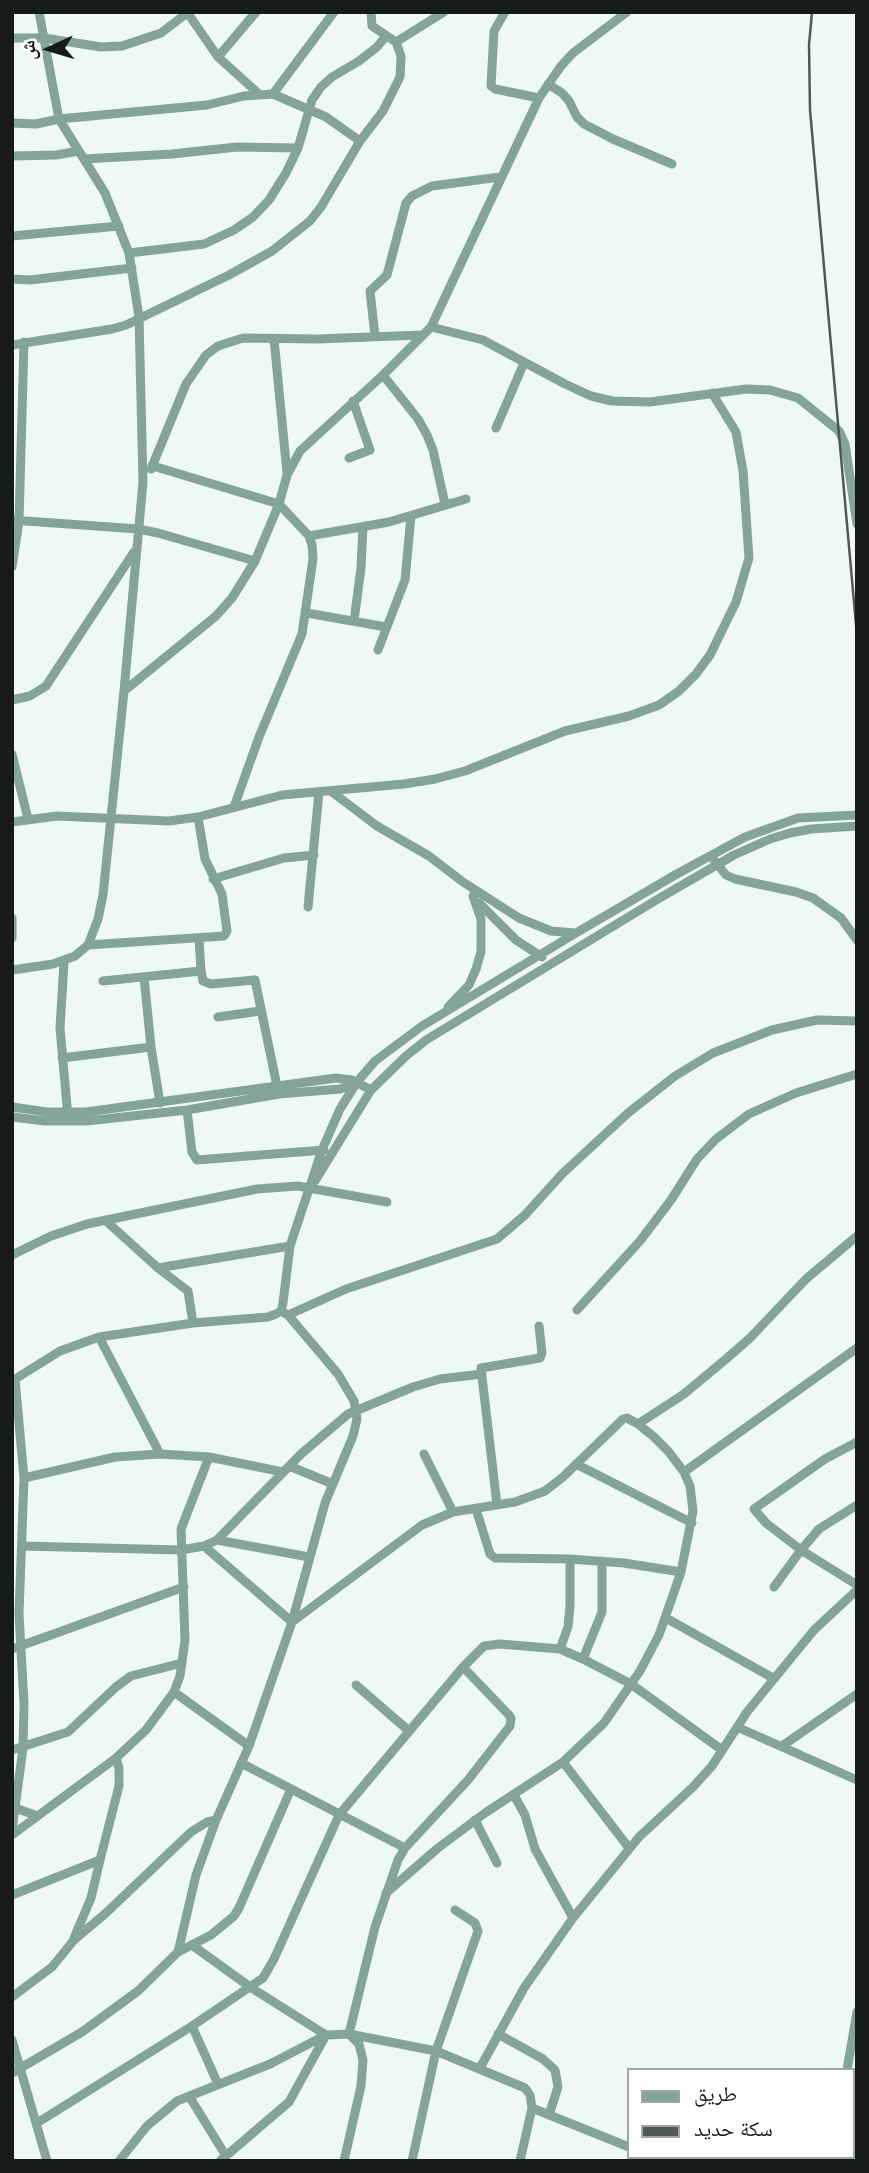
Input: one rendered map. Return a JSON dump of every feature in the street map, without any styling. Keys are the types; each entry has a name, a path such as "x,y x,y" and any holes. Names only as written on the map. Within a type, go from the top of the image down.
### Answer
{"street":[{"path":"12,970 64,962 82,952 88,946 98,919 103,895 143,482 139,317 129,253 105,192 60,119 39,12"},
{"path":"218,57 256,12"},
{"path":"273,94 334,12"},
{"path":"12,345 113,329 229,275 286,242 310,221 360,141 383,111 400,77 401,56 396,42 372,26 371,12"},
{"path":"396,42 444,12"},
{"path":"505,12 494,30 491,86 539,98"},
{"path":"124,691 216,616 232,598 255,561 279,503 287,475 300,451 431,327 539,98 573,53 627,12"},
{"path":"12,38 44,38 101,47 122,46 161,33 187,13 218,57 259,94"},
{"path":"129,253 204,244 234,230 253,217 269,200 286,173 298,148 309,110 321,87 377,47 386,36"},
{"path":"548,84 562,93 584,124 672,164"},
{"path":"12,123 36,124 60,119 207,105 259,94 273,94 337,123 360,141"},
{"path":"12,156 173,154 237,147 298,148"},
{"path":"375,336 370,291 387,275 406,203 412,196 432,186 500,177"},
{"path":"12,236 119,226"},
{"path":"12,279 30,280 132,268"},
{"path":"431,327 483,340 592,396 612,401 650,402 746,389 784,393 809,405 839,432 847,449 857,524"},
{"path":"143,482 153,466 180,398 195,369 206,355 233,340 255,337 317,339 422,335"},
{"path":"274,339 287,475"},
{"path":"12,568 24,342"},
{"path":"496,428 524,363"},
{"path":"383,375 418,419 427,435 445,504"},
{"path":"12,822 57,816 169,821 198,817 282,795 404,784 465,771 565,732 629,716 659,705 679,691 710,655 736,602 749,558 743,471 736,432 712,393"},
{"path":"349,458 370,450 353,401"},
{"path":"153,466 279,503 309,536 312,545 307,613 295,653 259,737 234,807"},
{"path":"309,536 411,516 466,499"},
{"path":"378,650 406,576 411,516"},
{"path":"15,521 138,529 255,561"},
{"path":"354,621 363,527"},
{"path":"12,699 30,696 46,685 135,550"},
{"path":"307,613 386,627"},
{"path":"12,754 28,819"},
{"path":"308,907 319,792"},
{"path":"332,792 377,826 429,856 463,882 537,927 576,933"},
{"path":"177,1952 193,1886 216,1820 249,1746 292,1622 332,1484 353,1436 356,1409 338,1374 285,1313 290,1246 322,1150 357,1082 384,1053 440,1016 576,933 746,837 781,823 817,816 857,815"},
{"path":"88,946 222,937 226,931 222,894 205,859 198,817"},
{"path":"310,1188 371,1090 426,1040 717,864 755,845 790,833 857,826"},
{"path":"213,879 284,858 314,855"},
{"path":"711,856 726,875 735,880 813,898 841,918 857,940"},
{"path":"463,882 516,940 552,964"},
{"path":"440,1016 469,985 477,969 482,932 479,908 473,896"},
{"path":"12,918 12,938"},
{"path":"199,938 203,982 255,980 277,1086"},
{"path":"64,962 60,1012 68,1117"},
{"path":"103,981 201,971"},
{"path":"144,977 160,1103"},
{"path":"218,1017 260,1011"},
{"path":"12,1833 23,1748 24,1704 16,1648 24,1478 14,1380 60,1351 99,1337 285,1313 358,1285 497,1239 526,1215 562,1174 628,1113 675,1076 713,1053 772,1030 817,1020 857,1021"},
{"path":"62,1058 151,1047"},
{"path":"577,1310 640,1241 697,1159 716,1139 749,1114 796,1093 857,1074"},
{"path":"12,1107 68,1117 336,1078 357,1082 371,1090"},
{"path":"12,1116 68,1117 187,1110 279,1094 340,1089 357,1082"},
{"path":"187,1110 191,1152 197,1160 322,1150 332,1152"},
{"path":"12,1255 51,1236 105,1220 257,1189 292,1185 387,1202"},
{"path":"105,1220 188,1291 192,1324"},
{"path":"638,1424 684,1394 726,1359 750,1338 806,1279 857,1236"},
{"path":"158,1268 290,1246"},
{"path":"497,1505 482,1367 540,1358 542,1353 539,1326"},
{"path":"99,1337 160,1454"},
{"path":"684,1472 857,1348"},
{"path":"12,1538 23,1541 181,1550 204,1546 217,1540 286,1469 356,1409 440,1379 482,1374"},
{"path":"292,1622 422,1525 453,1513 497,1505 545,1491 621,1420 627,1418 638,1424 668,1451 684,1472 692,1500 692,1523 681,1572 666,1618 640,1671 604,1723 563,1762 475,1820 386,1893"},
{"path":"480,2068 530,1979 573,1918 629,1848 702,1778 773,1678 826,1617 857,1588 766,1523 754,1509 825,1459 857,1442"},
{"path":"24,1478 115,1457 160,1454 209,1457 286,1469 332,1484"},
{"path":"424,1454 453,1513"},
{"path":"12,1833 116,1758 146,1730 174,1692 182,1663 186,1631 180,1536 183,1521 209,1457"},
{"path":"576,1464 692,1523"},
{"path":"774,1587 813,1534 857,1505"},
{"path":"476,1509 490,1554 495,1558 602,1561 646,1565 681,1572"},
{"path":"217,1540 309,1557"},
{"path":"204,1546 292,1622"},
{"path":"560,1649 569,1616 570,1559"},
{"path":"583,1659 602,1612 602,1561"},
{"path":"16,1648 184,1587"},
{"path":"666,1618 773,1678"},
{"path":"37,2123 192,2026 262,1978 269,1969 339,1815 477,1651 490,1645 560,1649 631,1684 722,1751"},
{"path":"12,1750 68,1731 131,1676 182,1663"},
{"path":"349,2034 386,1893 405,1849 452,1800 510,1726 509,1715 463,1667"},
{"path":"356,1685 409,1731"},
{"path":"174,1692 249,1746"},
{"path":"782,1746 857,1694"},
{"path":"737,1727 857,1780"},
{"path":"74,1940 92,1898 119,1786 116,1758"},
{"path":"563,1762 629,1848"},
{"path":"242,1763 405,1849"},
{"path":"16,2071 82,2032 159,1973 177,1952 221,1928 239,1908 291,1788"},
{"path":"514,1795 525,1815 535,1849 573,1918"},
{"path":"15,1808 38,1816"},
{"path":"12,1997 52,1967 74,1940 191,1832 206,1822 216,1820"},
{"path":"475,1820 497,1863"},
{"path":"12,1895 100,1860"},
{"path":"412,2161 436,2051 478,1931 475,1923 455,1910"},
{"path":"192,1945 250,1987 327,2035"},
{"path":"847,2068 857,2012"},
{"path":"192,2026 218,2084"},
{"path":"344,2161 363,2066 361,2048 349,2034"},
{"path":"119,2161 169,2106 270,2064 327,2035 349,2034 436,2051 526,2088 532,2108 520,2161"},
{"path":"498,2034 543,2059 555,2070 558,2087 549,2115"},
{"path":"189,2096 223,2159 289,2102 327,2035"},
{"path":"12,2040 16,2071 37,2123 47,2161"},
{"path":"532,2108 628,2147"}],"railway":[{"path":"812,12 809,45 810,110 857,636"}]}
